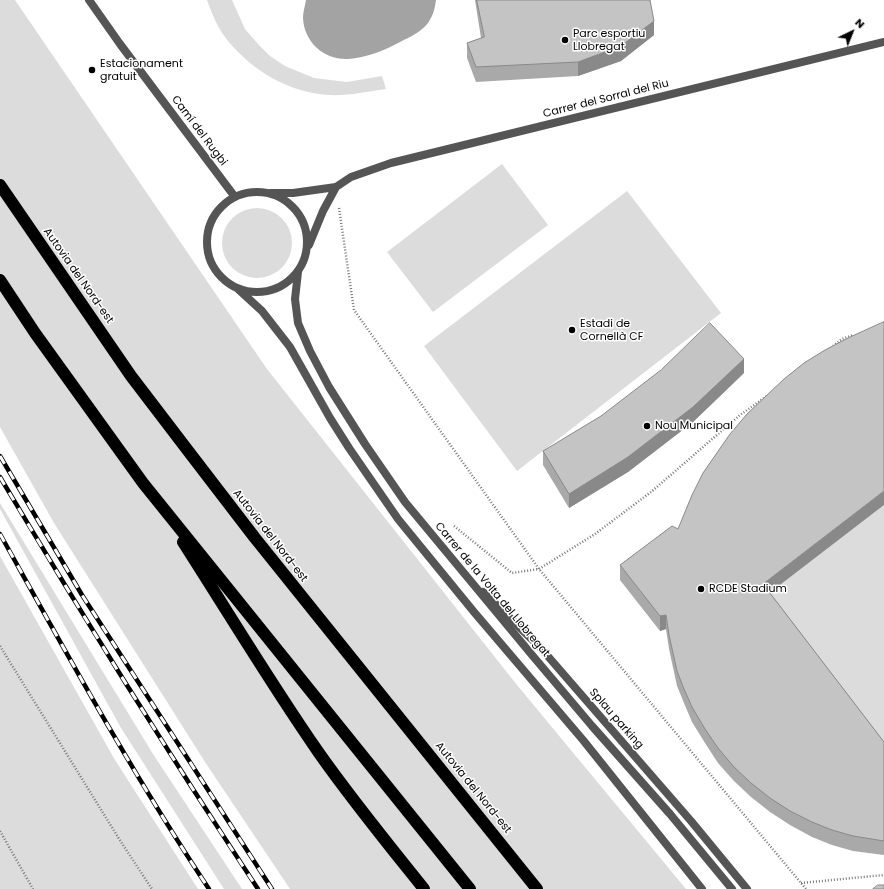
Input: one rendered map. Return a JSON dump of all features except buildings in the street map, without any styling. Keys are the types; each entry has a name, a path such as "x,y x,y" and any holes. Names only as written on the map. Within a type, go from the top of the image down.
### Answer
{"highway":[{"name":"Autovia del Nord-est","path":"0,185 131,376 203,471 537,889"},
{"path":"0,280 85,404 155,497 470,889"},
{"path":"155,497 264,670 319,752 354,800 424,889"}],"street":[{"name":"Camí del Rugbi","path":"89,0 234,197"},
{"name":"Carrer del Sorral del Riu","path":"270,193 293,193 336,187 352,177 391,163 884,42"},
{"path":"238,289 254,293 270,291 285,284 298,272 323,211 336,187"},
{"path":"307,249 307,231 300,216 283,199 270,193 250,193 234,197 223,205 214,217 208,231 207,249 209,258 217,273 223,280 238,289 262,311 275,326 290,347 345,442 398,519 474,612 583,740 702,889"},
{"name":"Carrer de la Volta del Llobregat","path":"298,272 295,299 298,323 310,352 329,387 364,444 405,502 461,571 592,726 670,814 732,889"},
{"name":"Splau parking","path":"461,571 539,646 747,889"}],"path":[{"path":"339,207 354,310 539,569 806,889"},
{"path":"830,349 842,339 856,334"},
{"path":"454,526 512,572 539,569 595,534 638,501 740,416 772,392"},
{"path":"0,646 152,889"},
{"path":"0,831 33,889"},
{"path":"801,883 884,875"}],"shaded area":[{"path":"0,0 15,0 267,369 517,685 686,889 290,889 205,762 54,523 0,427"},
{"path":"207,0 232,0 245,29 270,56 285,66 314,78 347,82 382,76 386,89 328,95 299,90 285,85 260,70 238,52 224,36 218,26"},
{"path":"306,0 436,0 434,12 430,20 419,32 382,51 362,57 339,59 323,53 311,42 307,35 303,18"},
{"path":"502,164 548,225 433,312 387,252"},
{"name":"Estadi de Cornellà CF","path":"627,191 721,313 517,471 424,346"},
{"path":"257,208 270,211 282,218 289,230 292,243 289,256 282,268 270,275 257,278 244,275 232,268 225,256 222,243 225,230 232,218 244,211"},
{"path":"0,503 153,754 242,889 224,889 121,728 0,509"},
{"path":"884,505 884,757 763,598"},
{"path":"0,556 115,760 198,889 0,889"}],"railway":[{"path":"0,456 82,595 272,889"},
{"path":"0,477 127,685 258,889"},
{"path":"0,534 127,758 209,889"}],"place":[{"name":"Parc esportiu Llobregat","path":"565,40"},
{"name":"Estacionament gratuit","path":"92,70"},
{"name":"Estadi de Cornellà CF","path":"572,330"},
{"name":"Nou Municipal","path":"647,426"},
{"name":"RCDE Stadium","path":"701,589"}]}
